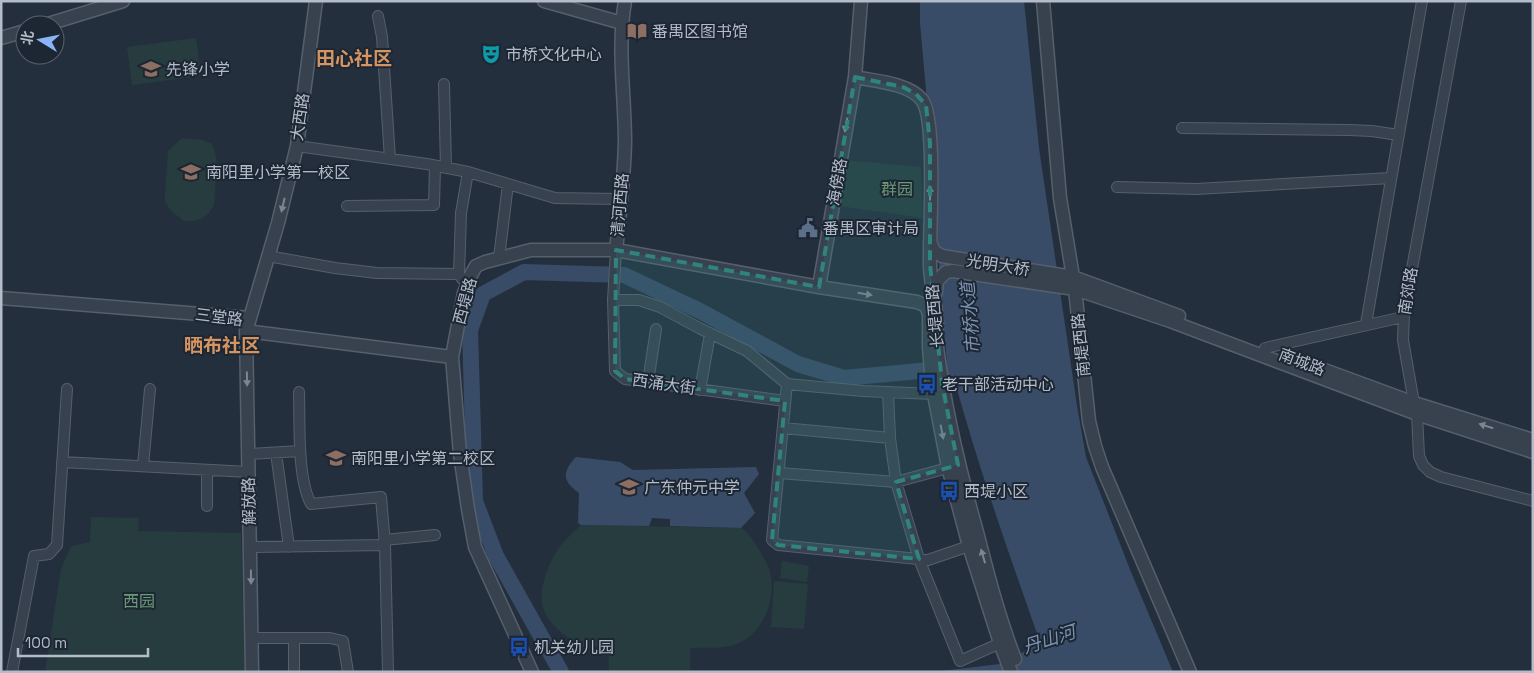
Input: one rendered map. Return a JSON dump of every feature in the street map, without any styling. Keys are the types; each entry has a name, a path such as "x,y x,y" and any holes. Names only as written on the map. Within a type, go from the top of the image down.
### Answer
{"street":[{"path":"65,16 88,6 123,1"},
{"name":"大西路","path":"250,318 278,223 297,146 316,1"},
{"path":"544,1 617,22"},
{"name":"清河西路","path":"616,250 618,140 617,1"},
{"name":"清河西路","path":"616,250 622,199 624,142 617,22 625,1"},
{"path":"854,77 861,1"},
{"name":"南堤西路","path":"1043,1 1060,198 1069,250 1068,278 1089,421 1102,467 1190,672"},
{"path":"1366,324 1422,1"},
{"name":"南郊路","path":"1461,1 1403,317 1403,340 1416,409 1418,456 1430,472 1441,477 1533,502"},
{"path":"378,16 382,36 390,159"},
{"path":"1,38 15,34"},
{"name":"长堤西路","path":"854,77 903,87 916,94 926,105 930,143 930,242 937,307 933,346"},
{"name":"海傍路","path":"819,287 854,77"},
{"path":"444,84 446,168"},
{"path":"1182,128 1350,130 1398,135"},
{"path":"297,146 468,172 555,198 617,199"},
{"path":"347,206 434,205 435,166"},
{"path":"466,287 459,274 461,213 468,172"},
{"path":"1117,187 1196,189 1391,178"},
{"path":"499,258 508,184"},
{"name":"光明大桥","path":"930,242 934,251 942,256 1068,278"},
{"name":"西堤路","path":"532,672 475,547 460,454 452,357 466,287 476,266 531,250 616,250 819,287 912,301"},
{"name":"西涌大街","path":"616,250 613,300 615,371 625,379 786,402"},
{"path":"1068,278 1065,261 1069,250"},
{"path":"268,256 335,268 377,273 459,274"},
{"name":"光明大桥","path":"912,301 927,294 934,283 946,272 1068,278"},
{"name":"南城路","path":"1068,278 1265,348 1416,409 1533,440"},
{"name":"南城路","path":"1068,278 1170,321 1533,452"},
{"name":"三堂路","path":"1,298 250,318 246,331 452,357"},
{"path":"613,300 639,300 660,307 710,334 747,351 787,384 863,392 888,392 936,387"},
{"name":"长堤西路","path":"912,301 921,303 927,310 933,346 936,387 969,546 1009,654 1020,672"},
{"path":"1265,348 1403,317"},
{"path":"648,382 656,328"},
{"name":"解放路","path":"246,331 252,672"},
{"path":"700,390 710,334"},
{"path":"787,384 772,540 778,546 928,560 969,546"},
{"path":"12,672 34,556 49,554 57,545 67,389"},
{"path":"143,466 150,389"},
{"path":"299,392 300,451 306,495 311,504 381,497 385,543 388,672"},
{"path":"888,392 890,438 896,482 919,559 960,661 1004,641"},
{"path":"783,428 890,438"},
{"path":"248,454 300,451"},
{"path":"276,452 289,547"},
{"path":"62,462 249,472"},
{"path":"778,473 896,482 953,466"},
{"name":"长堤西路","path":"953,466 981,548 1004,641"},
{"path":"207,470 207,506"},
{"path":"250,548 385,543 435,535"},
{"path":"252,638 330,638 343,641 348,672"},
{"path":"294,638 294,672"},
{"name":"长堤西路","path":"1009,654 1011,672"}],"highlighted area":[{"path":"855,77 903,87 916,94 926,105 930,143 930,264 942,383 958,465 896,482 919,559 778,545 772,540 785,401 625,379 615,371 616,250 819,287"}],"green space":[{"path":"196,38 201,76 132,85 127,47"},
{"path":"182,138 203,140 212,144 217,164 214,205 209,213 201,219 193,221 184,221 171,211 165,202 168,151"},
{"name":"群园","path":"845,160 921,167 923,218 839,206"},
{"name":"西园","path":"91,517 139,518 138,531 241,533 245,672 45,672 61,569 71,546 90,542"},
{"path":"581,525 741,528 754,541 760,551 769,569 772,582 770,603 762,622 748,638 739,643 721,647 690,648 690,671 609,671 608,647 572,647 571,640 550,622 543,607 543,586 550,563 562,544"},
{"path":"782,561 809,566 807,582 780,578"},
{"path":"774,581 808,584 804,629 771,627"}],"water":[{"path":"920,1 1024,1 1039,148 1086,457 1173,672 933,672 1000,664 1038,644 1039,639 984,479 955,382 952,374 948,374 920,23"},
{"path":"576,457 620,462 633,470 756,467 759,474 744,493 755,513 741,528 670,526 670,519 652,518 649,526 581,525 578,523 579,493 569,484 566,476 568,467"}],"waterway":[{"name":"市桥水道","path":"561,672 496,556 475,501 470,330 483,294 524,272 624,275 700,311 798,364 844,378 952,368 967,359"}],"place":[{"name":"番禺区图书馆","path":"637,31"},
{"name":"市桥文化中心","path":"491,54"},
{"name":"先锋小学","path":"151,69"},
{"name":"南阳里小学第一校区","path":"191,172"},
{"name":"番禺区审计局","path":"808,228"},
{"name":"老干部活动中心","path":"927,384"},
{"name":"南阳里小学第二校区","path":"336,458"},
{"name":"广东仲元中学","path":"629,487"},
{"name":"西堤小区","path":"949,491"},
{"name":"机关幼儿园","path":"519,647"}],"district":[{"name":"田心社区","path":"354,58"},
{"name":"晒布社区","path":"222,345"}],"water label":[{"name":"丹山河","path":"1049,639"}]}
